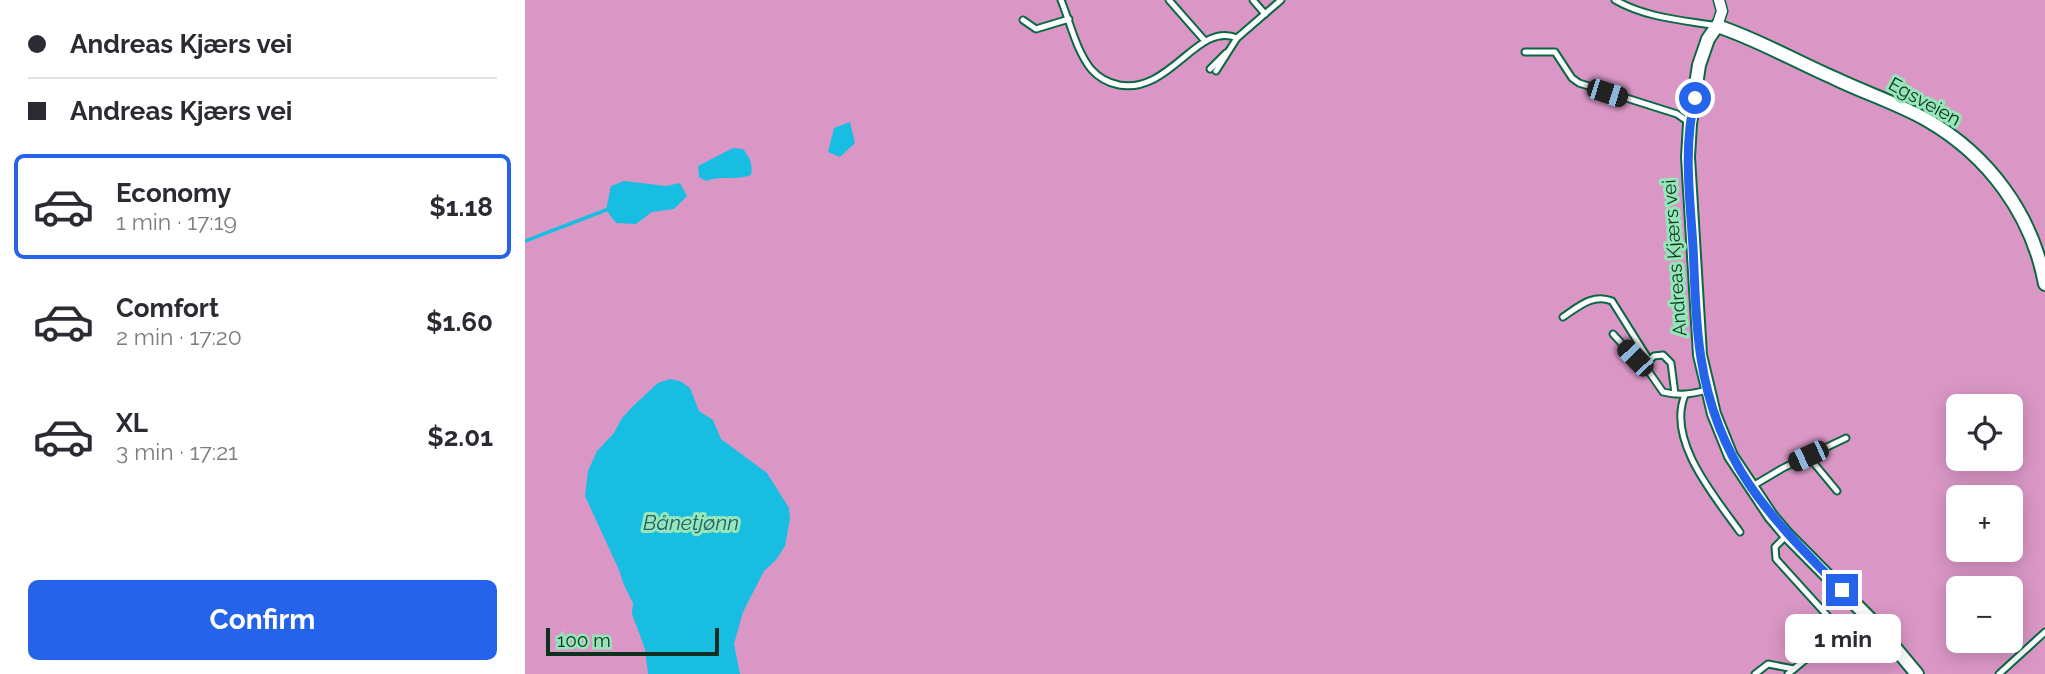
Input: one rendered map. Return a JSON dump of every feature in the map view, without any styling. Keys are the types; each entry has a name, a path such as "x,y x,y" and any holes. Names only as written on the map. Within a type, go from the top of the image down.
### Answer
{"street":[{"path":"1717,26 1722,11 1719,0"},
{"name":"Andreas Kjærs vei","path":"1717,26 1703,51 1690,124 1688,177 1698,337 1707,390 1724,441 1751,487 1787,535 1868,618 1917,674"},
{"name":"Egsveien","path":"1717,26 1887,100 1927,120 1956,140 1985,164 2013,200 2032,236 2045,284"}],"lane":[{"path":"1061,0 1091,68 1103,79 1118,85 1136,85 1161,76 1205,41 1227,33 1237,38"},
{"path":"1169,0 1205,41"},
{"path":"1253,0 1265,14"},
{"path":"1213,70 1237,38 1281,0"},
{"name":"Egsveien","path":"1615,0 1629,8 1662,18 1717,26"},
{"path":"1023,20 1036,29 1069,19"},
{"path":"1525,52 1555,52 1572,78 1579,83 1677,114 1690,124"},
{"name":"Andreas Kjærs vei","path":"1563,317 1591,300 1601,298 1612,301 1648,362 1649,374 1659,389 1675,394 1672,365 1668,359 1658,355 1648,362"},
{"path":"1613,334 1635,358 1648,362"},
{"path":"1675,394 1685,395 1707,390"},
{"path":"1685,395 1681,405 1690,458 1740,532"},
{"path":"1751,487 1783,468 1846,438"},
{"path":"1808,456 1837,491"},
{"path":"1787,535 1775,547 1775,556 1781,566 1834,623 1834,635"},
{"path":"1788,674 1834,635 1868,618"},
{"path":"1999,674 2045,632"},
{"path":"1767,664 1794,669"},
{"path":"1755,674 1767,664"},
{"path":"1767,664 1773,674"}],"shaded area":[{"path":"525,0 2045,0 2045,674 525,674"}],"water":[{"path":"850,122 855,143 840,157 828,152 834,128"},
{"path":"733,148 743,149 747,155 751,164 751,175 706,181 699,177 698,166"},
{"path":"624,181 666,186 680,183 687,196 674,209 652,212 636,224 616,223 606,210 611,186"},
{"name":"Bånetjønn","path":"670,379 680,381 690,388 699,411 713,420 721,439 767,473 789,508 790,519 785,546 776,560 764,571 743,612 734,644 740,674 648,674 645,649 632,614 633,603 585,496 588,471 597,451 633,406 658,383"}],"waterway":[{"path":"525,241 606,210"}],"route":[{"path":"1695,98 1690,124 1688,177 1698,337 1710,401 1731,456 1771,516 1842,590"}]}
